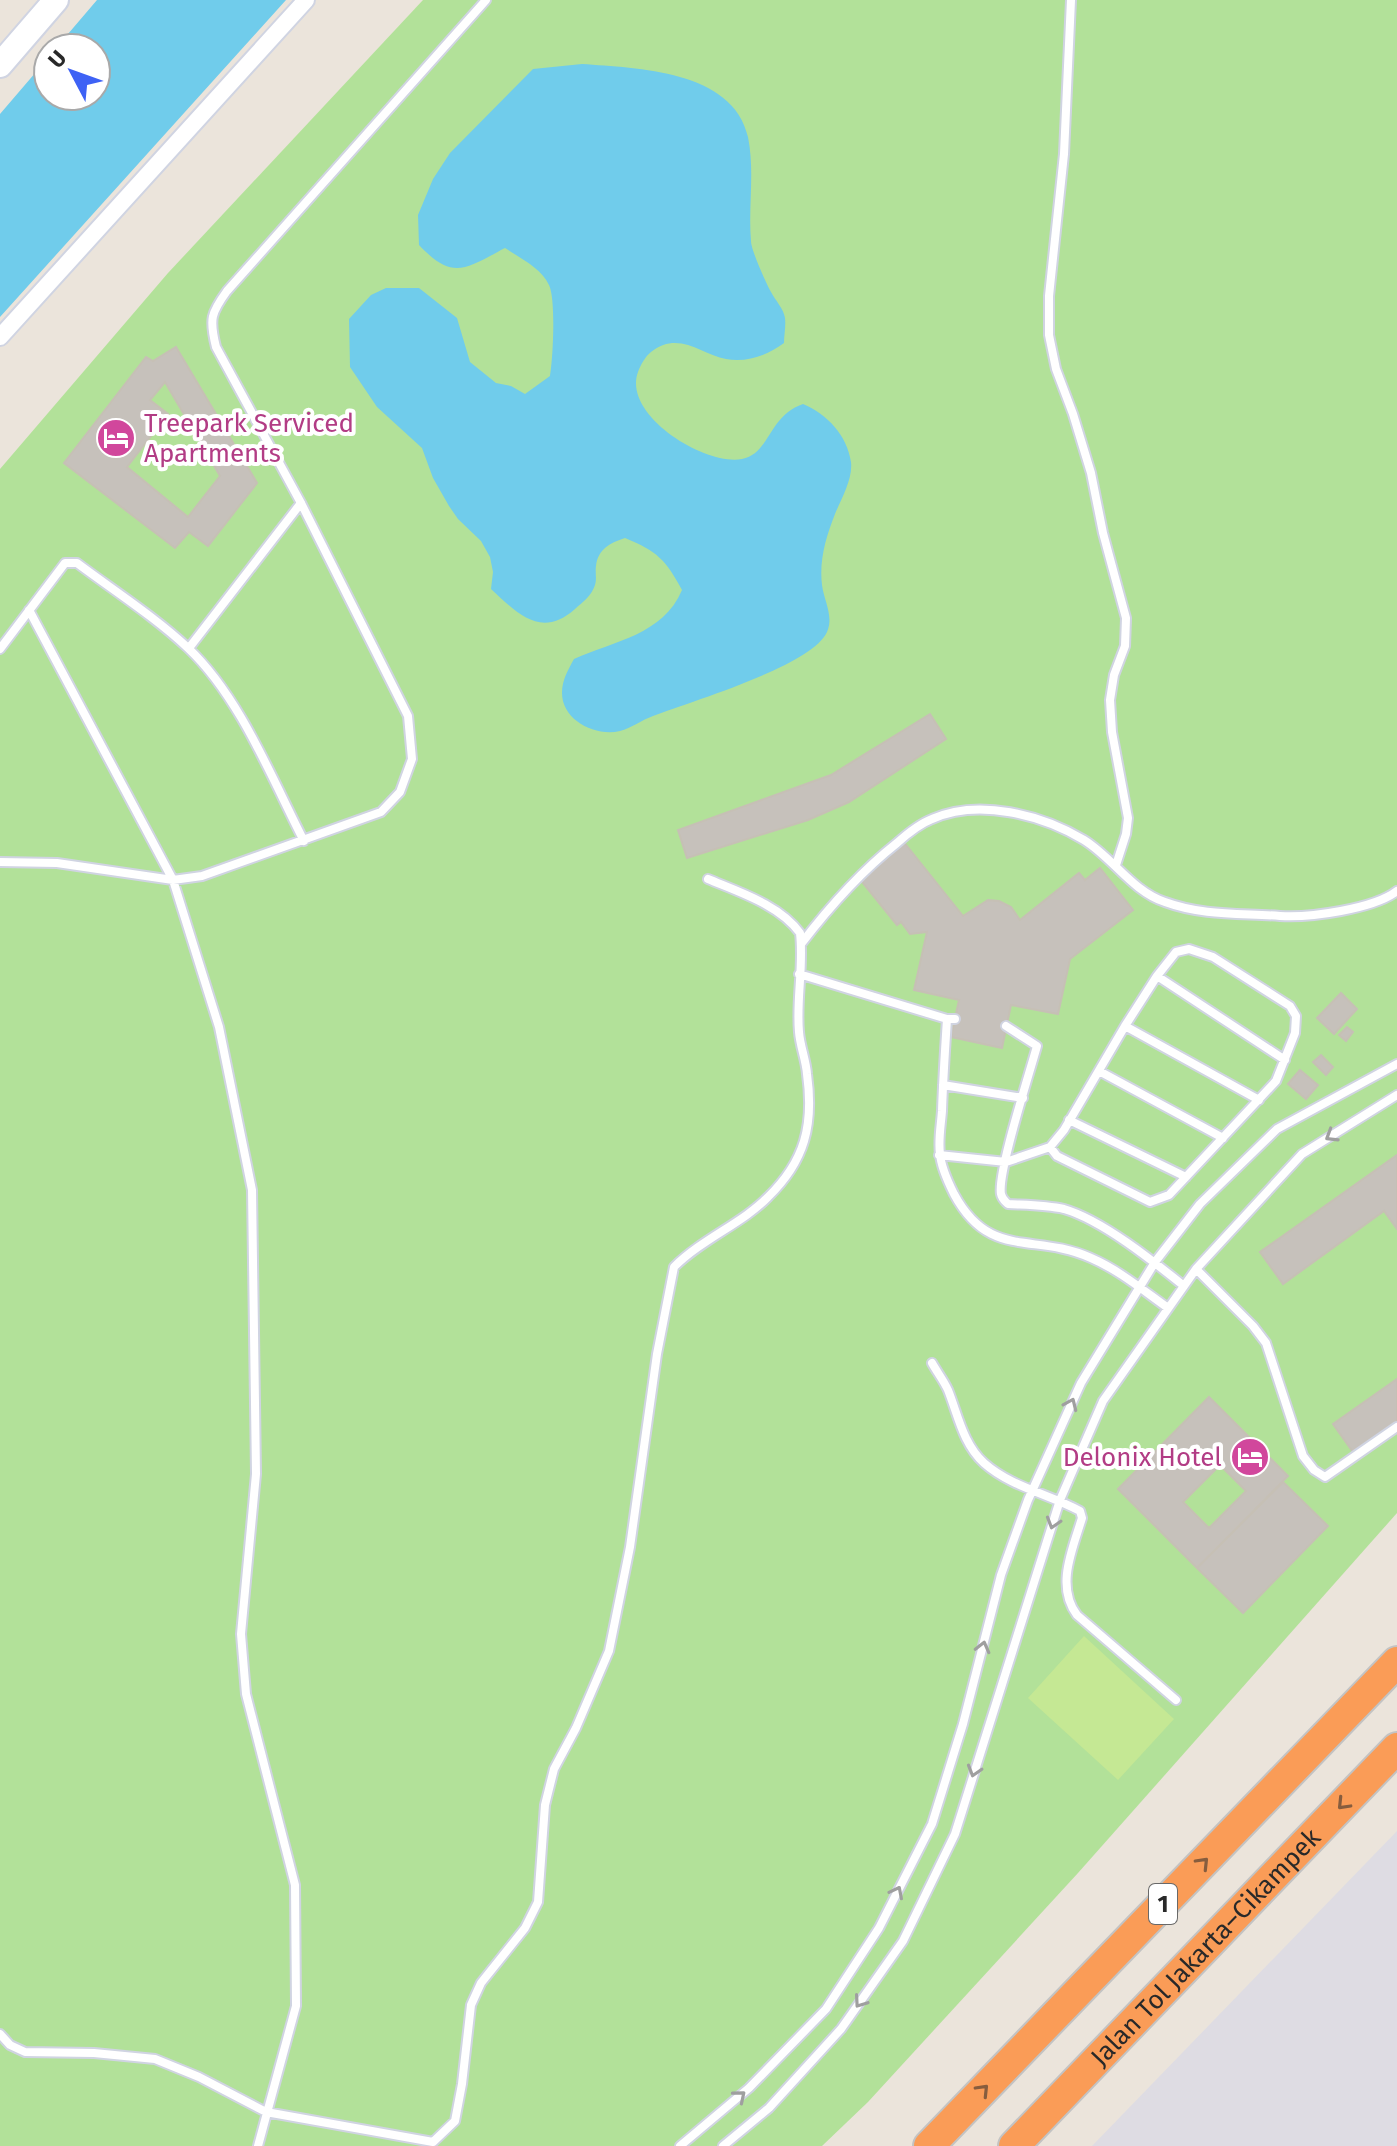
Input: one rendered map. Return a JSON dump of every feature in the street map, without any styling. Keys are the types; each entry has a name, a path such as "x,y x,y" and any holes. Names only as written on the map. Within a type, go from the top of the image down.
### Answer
{"highway":[{"name":"1","path":"929,2146 1397,1662"},
{"name":"Jalan Tol Jakarta–Cikampek","path":"1014,2146 1397,1748"}],"main road":[{"path":"0,65 56,0"}],"street":[{"path":"0,337 306,0"}],"lane":[{"path":"0,862 57,863 173,880 202,876 381,812 400,792 412,759 408,716 301,503 216,347 210,326 213,310 227,291 486,0"},
{"path":"1071,0 1064,154 1049,296 1049,335 1056,369 1091,473 1103,533 1126,618 1125,646 1114,675 1110,700 1112,732 1128,818 1116,865"},
{"path":"189,648 301,503"},
{"path":"0,649 65,563 77,563 189,648 213,677 237,711 304,841"},
{"path":"29,610 173,880 219,1027 252,1190 256,1474 241,1634 246,1694 295,1885 296,2006 258,2146"},
{"path":"801,944 857,875 928,820 968,810 994,811 1062,827 1099,849 1129,880 1162,901 1202,913 1301,918 1342,911 1397,891"},
{"path":"0,2034 10,2045 25,2052 94,2053 155,2059 199,2077 266,2112 432,2144 455,2121 471,2005 481,1983 525,1928 538,1902 545,1805 554,1769 576,1728 609,1651 630,1547 657,1354 674,1267 697,1247 766,1200 792,1170 805,1143 809,1114 807,1074 799,1033 800,933 794,925 762,903 708,879"},
{"path":"939,1155 1006,1162 1050,1147 1157,976 1176,952 1189,949 1213,957 1290,1006 1296,1016 1295,1033 1276,1081 1169,1195 1150,1202 1057,1156 1050,1147"},
{"path":"799,974 951,1019 939,1155 950,1187 962,1209 976,1226 995,1236 1022,1243 1055,1245 1092,1258 1168,1308"},
{"path":"1157,976 1285,1060"},
{"path":"1006,1026 1037,1046 1006,1162 1002,1198 1008,1204 1064,1209 1093,1222 1155,1262 1184,1286"},
{"path":"1125,1026 1259,1100"},
{"path":"680,2146 749,2088 826,2009 879,1928 932,1824 963,1724 1001,1575 1032,1491 1081,1383 1155,1262 1200,1204 1277,1129 1396,1067"},
{"path":"1099,1071 1223,1138"},
{"path":"943,1085 1023,1098"},
{"path":"723,2146 769,2108 841,2029 903,1941 955,1834 1060,1500 1103,1401 1196,1269 1302,1154 1397,1095"},
{"path":"1069,1120 1186,1177"},
{"path":"1196,1269 1266,1343 1303,1456 1314,1470 1325,1477 1397,1427"},
{"path":"932,1363 948,1389 966,1438 984,1463 1032,1491 1060,1500 1080,1511 1082,1518 1066,1574 1070,1606 1176,1700"}],"shaded area":[{"path":"1397,1831 1397,2146 1092,2146"}],"green space":[{"path":"423,0 1397,0 1397,1513 1078,1873 868,2102 822,2146 0,2146 0,469 168,273"},
{"path":"1084,1636 1174,1719 1118,1780 1028,1698"}],"water":[{"path":"97,0 286,0 0,317 0,114 32,77 32,112 112,112 112,32 70,32"},
{"path":"582,64 655,71 680,77 723,98 739,115 750,150 752,245 766,282 785,318 784,343 757,357 726,359 681,343 661,346 651,352 638,372 636,388 642,405 670,434 689,446 726,459 742,459 758,450 783,417 803,404 820,413 840,434 851,462 848,482 824,549 822,585 829,626 817,645 799,658 748,682 653,716 624,730 610,732 591,729 568,711 562,693 566,675 574,659 636,635 663,617 682,590 671,571 653,552 625,538 602,551 597,560 594,589 563,618 541,622 520,614 491,589 493,572 490,557 481,541 449,506 433,478 422,448 377,407 350,367 349,319 371,295 386,288 419,288 457,318 470,362 496,383 511,386 525,394 550,376 553,343 551,292 541,273 505,248 469,266 460,268 441,264 419,245 418,215 433,179 450,153 533,69"}],"building":[{"name":"Treepark Serviced Apartments","path":"176,347 257,483 208,546 189,532 175,548 64,463 146,357 153,361","holes":["165,382 220,476 188,517 127,467 168,414 150,400"]},
{"path":"930,714 946,739 849,802 808,820 687,858 678,830 831,775"},
{"path":"903,841 963,916 988,900 1011,907 1020,920 1079,873 1085,880 1100,868 1133,910 1070,959 1058,1014 1011,1005 1002,1048 951,1037 959,1000 914,990 927,932 910,934 901,922 897,925 858,877"},
{"path":"1341,993 1357,1009 1334,1034 1317,1018"},
{"path":"1347,1027 1353,1032 1346,1041 1339,1035"},
{"path":"1321,1055 1333,1067 1326,1075 1313,1062"},
{"path":"1300,1070 1318,1085 1306,1099 1288,1084"},
{"path":"1397,1155 1397,1229 1384,1211 1283,1284 1260,1252"},
{"path":"1397,1379 1397,1421 1353,1452 1333,1424"},
{"path":"1209,1397 1288,1476 1197,1568 1118,1489","holes":["1220,1465 1246,1491 1209,1528 1183,1502"]},
{"path":"1283,1482 1328,1526 1243,1613 1197,1568"}],"place":[{"name":"Treepark Serviced Apartments","path":"116,438"},
{"name":"Delonix Hotel","path":"1250,1457"}]}
